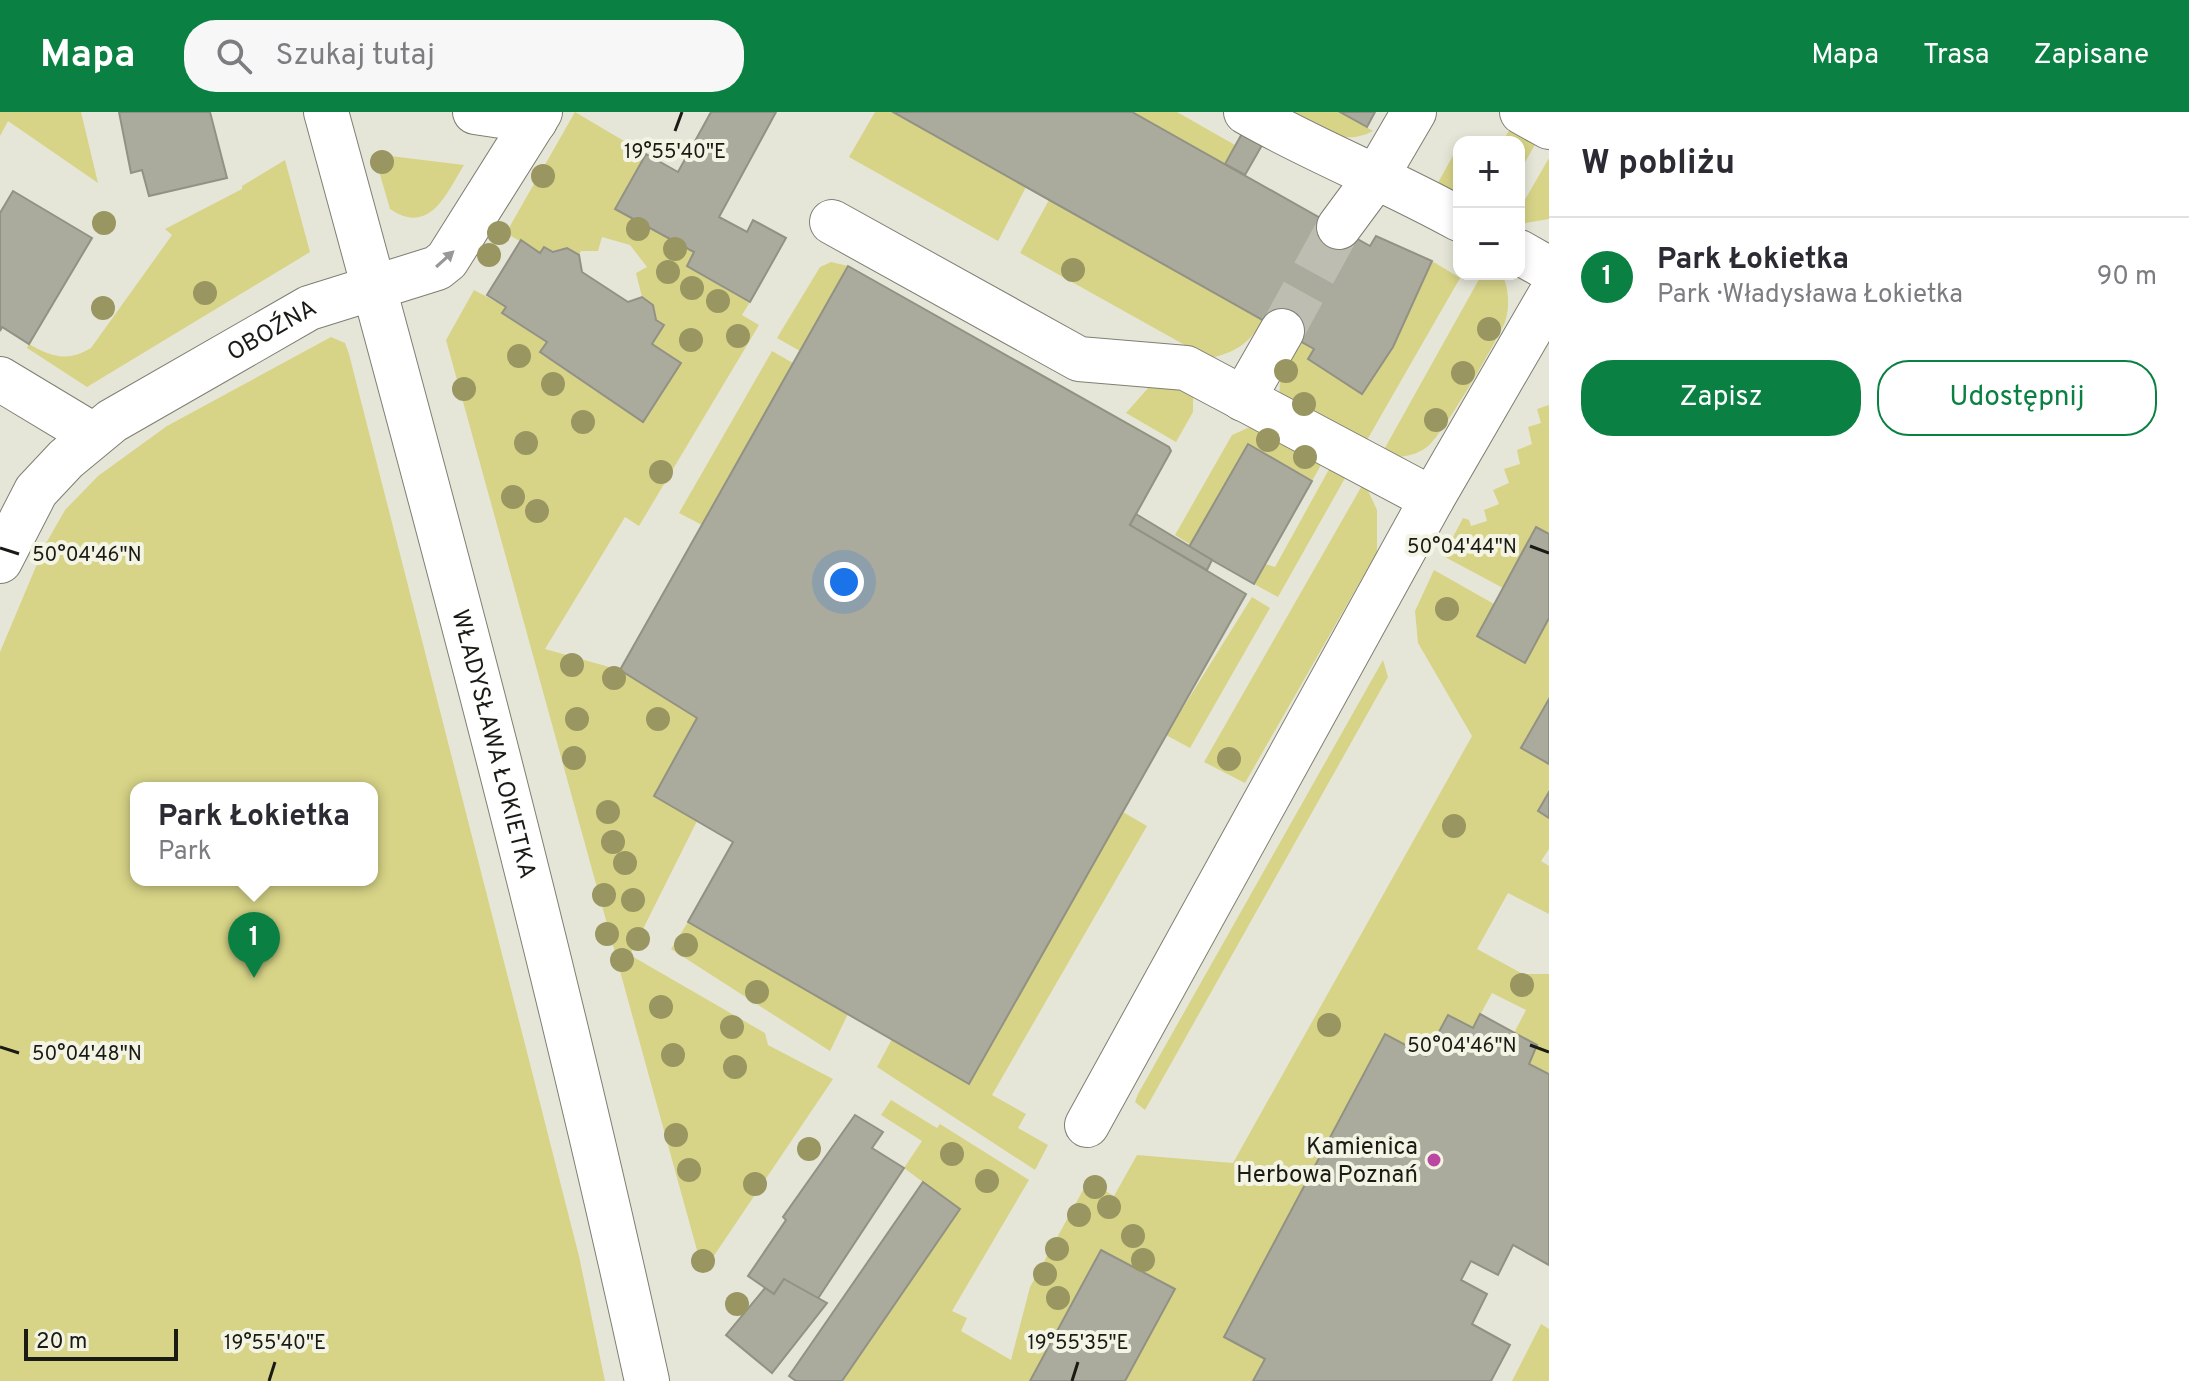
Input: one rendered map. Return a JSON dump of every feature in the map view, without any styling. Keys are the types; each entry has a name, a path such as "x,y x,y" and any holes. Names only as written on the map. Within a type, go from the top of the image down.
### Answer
{"street":[{"name":"WŁADYSŁAWA ŁOKIETKA","path":"326,112 482,701 609,1213 647,1381"},
{"path":"475,112 537,116"},
{"path":"1246,112 1312,150 1376,177 1453,216"},
{"path":"1339,227 1376,177 1414,112"},
{"path":"1522,112 1549,127"},
{"name":"OBOŹNA","path":"0,561 36,491 93,435 136,406 309,308 437,268 447,260 537,116"},
{"path":"832,222 1079,359 1186,368 1432,499"},
{"path":"1525,255 1549,269"},
{"path":"1087,1125 1432,499 1549,297"},
{"path":"1243,399 1282,331"},
{"path":"0,379 93,435"}],"shaded area":[{"path":"0,112 81,112 98,183 8,121 0,136"},
{"path":"575,112 646,154 616,209 694,252 687,266 750,302 742,315 759,325 639,526 625,517 545,649 620,670 697,718 697,821 630,955 765,1033 768,1045 833,1079 703,1272 446,340 474,290 506,307 503,313 547,342 540,353 643,422 680,363 652,344 664,325 656,320 653,305 642,297 636,273 647,267 630,245 602,237 598,251 581,251 579,255 567,248 553,252 544,247 540,253 506,233"},
{"path":"875,112 893,112 1026,187 998,241 849,157"},
{"path":"1132,112 1177,112 1235,145 1225,164"},
{"path":"1289,112 1340,112 1373,131 1350,137 1330,134"},
{"path":"1511,126 1537,141 1525,162 1525,136 1506,136"},
{"path":"374,154 464,165 435,208 416,218 390,209"},
{"path":"1453,156 1453,197 1435,188"},
{"path":"1549,158 1549,219 1525,223 1525,200"},
{"path":"285,160 310,252 87,387 27,348 29,344 52,355 67,356 91,348 172,235 165,229 242,189 242,186"},
{"path":"1049,200 1263,320 1253,335 1240,346 1226,354 1208,358 1020,253"},
{"path":"1432,261 1453,274 1453,280 1459,280 1363,447 1279,398 1280,381 1301,342 1314,349 1309,359"},
{"path":"831,262 848,266 800,351 777,338 820,267"},
{"path":"1479,280 1504,280 1508,310 1505,322 1456,409 1427,447 1405,456 1381,455"},
{"path":"331,337 345,343 579,1256 605,1381 0,1381 0,652 45,545 65,510 98,476 167,426"},
{"path":"772,351 793,363 702,525 679,513"},
{"path":"1149,387 1179,388 1193,397 1193,412 1176,442 1126,413"},
{"path":"1549,405 1549,534 1536,527 1503,588 1443,556 1463,518 1469,520 1471,526 1487,521 1484,510 1499,504 1493,490 1509,483 1504,469 1520,464 1517,450 1532,444 1528,427 1541,423 1537,409"},
{"path":"1250,427 1325,458 1312,481 1248,444 1193,546 1175,535 1232,435"},
{"path":"1333,462 1349,471 1278,597 1254,584 1265,564 1275,567"},
{"path":"1364,482 1377,510 1377,552 1245,783 1204,762"},
{"path":"1434,570 1494,604 1477,636 1525,662 1549,618 1549,699 1521,748 1549,764 1549,792 1538,811 1549,818 1549,849 1541,861 1549,866 1549,914 1508,893 1477,949 1523,974 1549,974 1549,1074 1529,1064 1537,1045 1514,1033 1526,1010 1492,993 1473,1028 1448,1015 1426,1056 1385,1034 1225,1337 1265,1359 1253,1381 1125,1381 1175,1289 1101,1250 1030,1381 842,1381 959,1209 904,1168 922,1141 881,1115 891,1100 937,1128 940,1124 1029,1180 952,1311 967,1318 961,1331 1011,1360 1030,1287 1088,1181 1114,1196 1137,1155 1233,1163 1472,736 1418,643 1415,611"},
{"path":"1252,597 1270,608 1190,748 1166,735"},
{"path":"1383,660 1388,677 1145,1110 1135,1102 1138,1094"},
{"path":"1123,812 1147,826 992,1095 1026,1114 1018,1128 1048,1145 1035,1170 877,1067 892,1039 969,1083"},
{"path":"688,922 848,1014 830,1051 671,949"},
{"path":"1541,1324 1549,1329 1549,1381 1512,1381"}],"building":[{"path":"119,112 210,112 227,178 149,196 142,170 131,173"},
{"path":"711,112 776,112 719,217 747,232 753,220 786,238 750,302 687,266 694,252 615,209 646,154 678,172"},
{"path":"893,112 1132,112 1370,246 1376,236 1432,261 1393,347 1362,394 1308,359 1314,349"},
{"path":"1254,112 1281,112 1245,175 1225,164"},
{"path":"1340,112 1375,112 1367,127"},
{"path":"13,191 92,238 29,344 2,327 0,331 0,213"},
{"path":"521,240 540,253 544,247 553,252 567,248 579,255 582,272 628,302 642,297 653,305 656,320 664,325 652,344 681,363 643,422 540,352 547,342 502,313 506,307 487,295"},
{"path":"848,266 1169,447 1171,451 1130,525 1246,594 969,1084 688,922 733,842 654,796 697,718 620,670"},
{"path":"1248,444 1312,481 1254,584 1189,547"},
{"path":"1136,514 1212,560 1207,570 1130,525"},
{"path":"1536,527 1549,534 1549,618 1525,663 1477,636"},
{"path":"1549,699 1549,764 1521,748"},
{"path":"1549,792 1549,818 1538,811"},
{"name":"Kamienica Herbowa Poznań","path":"1480,1014 1537,1045 1529,1064 1549,1074 1549,1265 1513,1245 1498,1275 1471,1261 1461,1280 1487,1294 1472,1324 1510,1345 1491,1381 1253,1381 1265,1359 1224,1337 1385,1034 1426,1056 1448,1015 1473,1028"},
{"path":"855,1115 883,1132 872,1148 904,1168 817,1300 784,1279 774,1294 748,1276 786,1220 783,1217"},
{"path":"923,1182 960,1209 842,1381 796,1381 789,1376"},
{"path":"1101,1250 1175,1289 1125,1381 1030,1381"},
{"path":"784,1279 827,1303 772,1373 726,1335 765,1288 774,1294"}],"tunnel":[{"path":"1282,331 1339,227"}],"place":[{"name":"Park Łokietka","path":"254,978"},
{"name":"Kamienica Herbowa Poznań","path":"1434,1160"}]}
